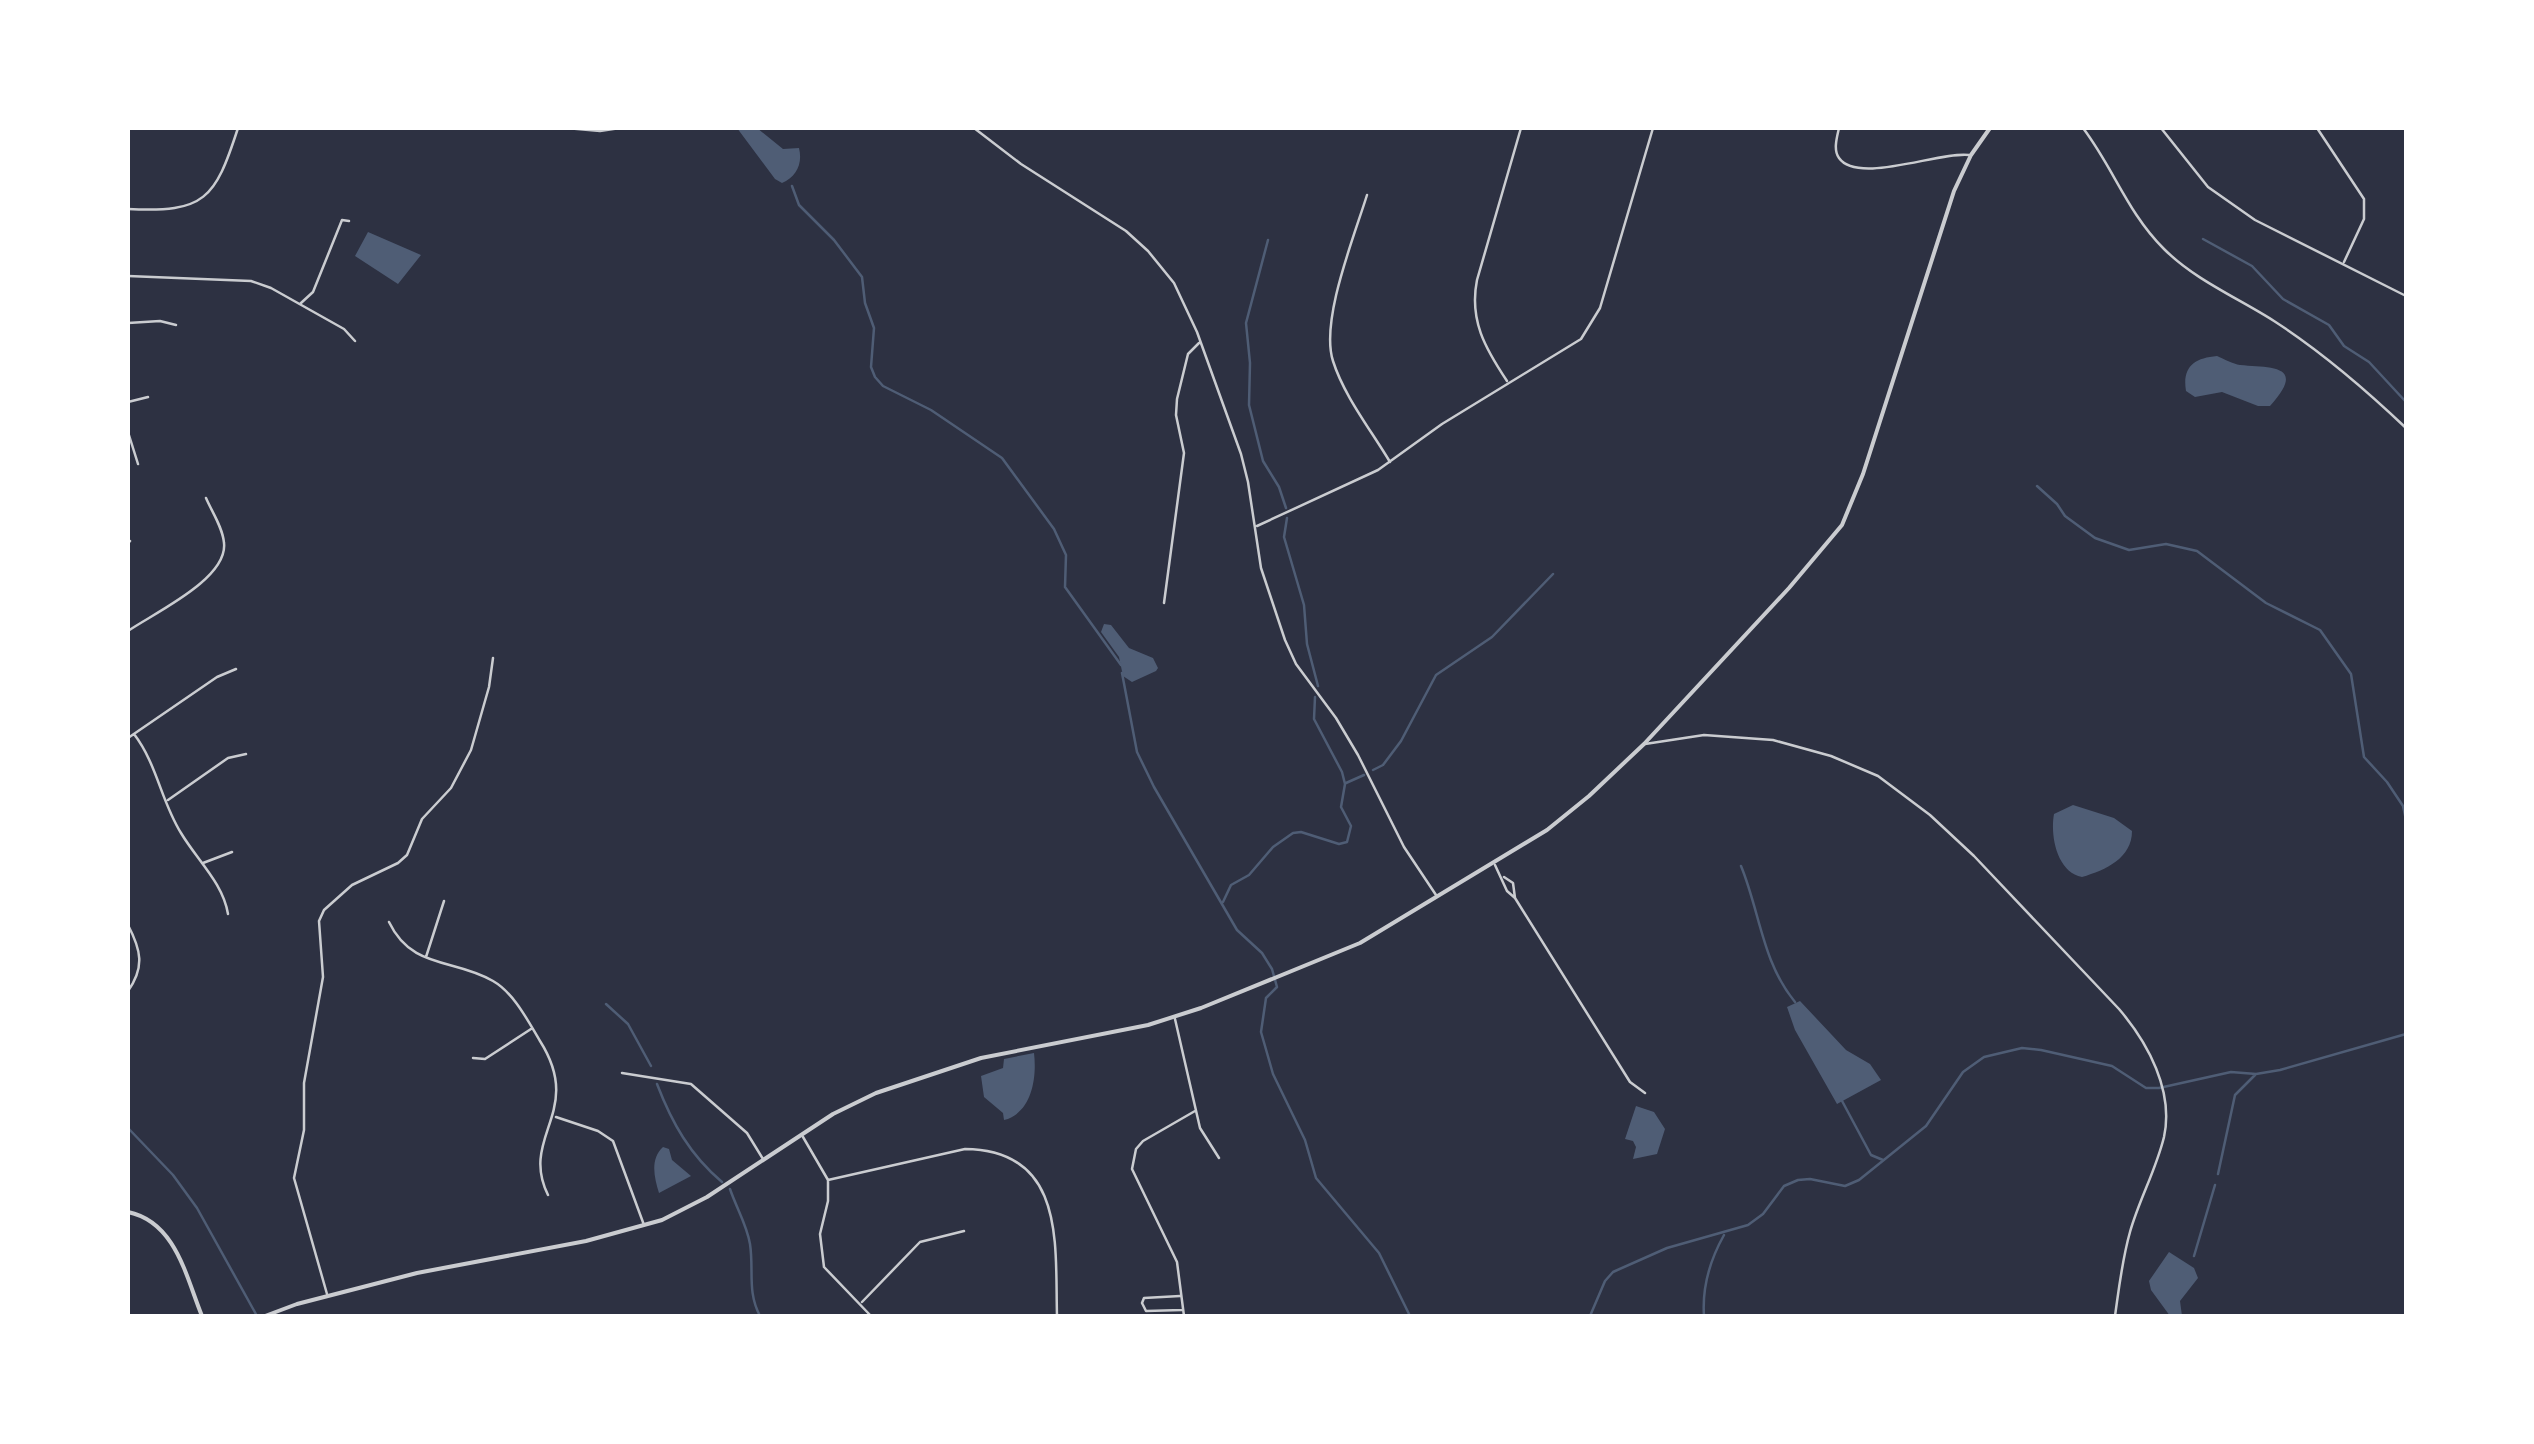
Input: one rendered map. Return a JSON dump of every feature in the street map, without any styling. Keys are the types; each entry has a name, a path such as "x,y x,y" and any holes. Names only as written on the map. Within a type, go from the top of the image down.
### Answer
{"street":[{"path":"128,209 170,210 199,200 222,174 238,128"},
{"path":"566,128 620,128"},
{"path":"977,128 1140,242 1174,283 1200,342 1240,454 1265,585 1291,655 1336,718 1404,848 1438,898"},
{"path":"1508,383 1478,329 1474,294 1521,128"},
{"path":"1256,527 1390,462 1442,424 1576,342 1594,322 1653,128"},
{"path":"1839,128 1838,157 1856,166 1892,167 1947,155 1971,155"},
{"path":"265,1316 444,1266 566,1245 645,1226 686,1210 856,1101 926,1074 1015,1049 1110,1034 1174,1018 1360,943 1566,816 1644,744 1789,588 1844,521 1863,474 1954,191 1971,155 1990,128"},
{"path":"2083,128 2105,160 2130,211 2166,252 2203,280 2314,348 2406,428"},
{"path":"2161,128 2208,187 2258,222 2406,296"},
{"path":"2317,128 2364,198 2364,219 2342,264"},
{"path":"1367,195 1333,311 1329,348 1340,376 1390,462"},
{"path":"300,304 313,292 342,220 349,222"},
{"path":"128,276 240,278 272,288 344,328 355,341"},
{"path":"128,323 176,325"},
{"path":"1164,603 1184,453 1176,399 1188,354 1200,342"},
{"path":"128,402 148,397"},
{"path":"128,432 138,464"},
{"path":"128,631 210,577 220,566 224,541 206,498"},
{"path":"327,1296 294,1178 304,1130 304,1084 323,977 319,921 324,910 352,885 398,864 408,855 422,820 451,788 471,750 493,658"},
{"path":"128,738 216,677 236,669"},
{"path":"134,734 154,764 180,832 224,896 228,914"},
{"path":"1644,744 1704,734 1772,740 1851,763 1888,783 1974,856 2138,1032 2160,1079 2166,1117 2163,1139 2129,1236 2115,1316"},
{"path":"166,800 228,758 246,754"},
{"path":"202,864 232,852"},
{"path":"1494,863 1507,891 1630,1082 1645,1094"},
{"path":"1503,876 1513,883 1515,898"},
{"path":"425,958 444,901"},
{"path":"389,922 400,942 425,958 495,982 511,997 550,1058 558,1079 553,1116 538,1170 548,1195"},
{"path":"128,925 141,956 137,978 128,990"},
{"path":"1174,1018 1195,1111 1205,1138 1220,1158"},
{"path":"473,1058 485,1059 532,1028"},
{"path":"622,1074 691,1084 747,1133 764,1160"},
{"path":"1184,1316 1177,1262 1132,1169 1136,1149 1143,1141 1195,1111"},
{"path":"553,1116 598,1131 613,1141 645,1226"},
{"path":"802,1136 828,1180 820,1254 830,1276 871,1316"},
{"path":"828,1180 965,1148 1010,1159 1039,1184 1050,1206 1057,1316"},
{"path":"128,1212 152,1221 165,1233 202,1316"},
{"path":"861,1303 920,1242 964,1230"},
{"path":"1182,1296 1157,1295 1144,1298 1142,1303 1146,1311 1183,1310"}],"water":[{"path":"737,128 757,128 783,149 799,148 795,174 782,183 775,179"},
{"path":"368,232 421,255 398,284 355,256"},
{"path":"2217,356 2237,364 2273,368 2285,375 2286,382 2270,406 2258,406 2222,392 2195,397 2186,391 2191,365"},
{"path":"1104,624 1111,625 1129,648 1153,658 1156,671 1132,682 1123,676 1119,657 1101,632"},
{"path":"2073,805 2114,818 2132,831 2123,856 2082,877 2073,874 2061,861 2053,832 2054,814"},
{"path":"1800,1001 1846,1050 1870,1064 1881,1080 1837,1104 1795,1030 1787,1007"},
{"path":"1034,1053 1035,1073 1027,1102 1004,1120 1003,1113 984,1097 981,1076 1003,1068 1004,1059"},
{"path":"1636,1106 1654,1112 1665,1129 1657,1154 1633,1159 1636,1147 1633,1141 1625,1139"},
{"path":"663,1147 691,1176 659,1193 655,1163"},
{"path":"2169,1252 2194,1268 2198,1278 2180,1301 2182,1316 2170,1316 2149,1281"}],"waterway":[{"path":"792,186 799,205 834,240 862,277 865,303 874,328 871,367 875,377 883,386 931,410 1002,458 1054,529 1066,555 1065,587 1121,665"},
{"path":"2203,239 2252,266 2283,299 2329,325 2344,346 2369,362 2406,402"},
{"path":"1268,240 1246,323 1249,405 1263,461 1286,508"},
{"path":"2037,486 2065,516 2095,538 2129,550 2166,544 2197,551 2266,603 2320,630 2351,674 2364,757 2387,782 2403,806 2406,820"},
{"path":"1287,518 1284,537 1304,605 1307,644 1318,686"},
{"path":"1373,770 1383,765 1401,741 1436,675 1492,637 1553,574"},
{"path":"1122,673 1137,752 1154,787 1237,930 1262,953 1272,969 1277,987 1266,998 1261,1032 1273,1074 1305,1140 1316,1178 1379,1253 1410,1316"},
{"path":"1223,902 1231,885 1249,875 1273,847 1293,833 1339,844 1347,842 1351,826 1341,807 1345,784 1314,719 1315,697"},
{"path":"1346,783 1364,775"},
{"path":"1741,866 1768,954 1795,1002"},
{"path":"606,1004 628,1024 651,1066"},
{"path":"1590,1316 1613,1272 1667,1248 1748,1225 1763,1214 1784,1186 1798,1180 1845,1186 1859,1180 1926,1126 1963,1072 1984,1057 2022,1048 2041,1050 2112,1066 2146,1088 2159,1088 2231,1072 2256,1074 2280,1070 2406,1034"},
{"path":"2218,1174 2235,1095 2255,1075"},
{"path":"657,1084 683,1138 722,1182"},
{"path":"1841,1099 1871,1155 1883,1160"},
{"path":"128,1128 173,1175 197,1208 257,1316"},
{"path":"2194,1256 2215,1185"},
{"path":"730,1189 749,1237 752,1290 760,1316"},
{"path":"1704,1316 1708,1274 1724,1235"}]}
